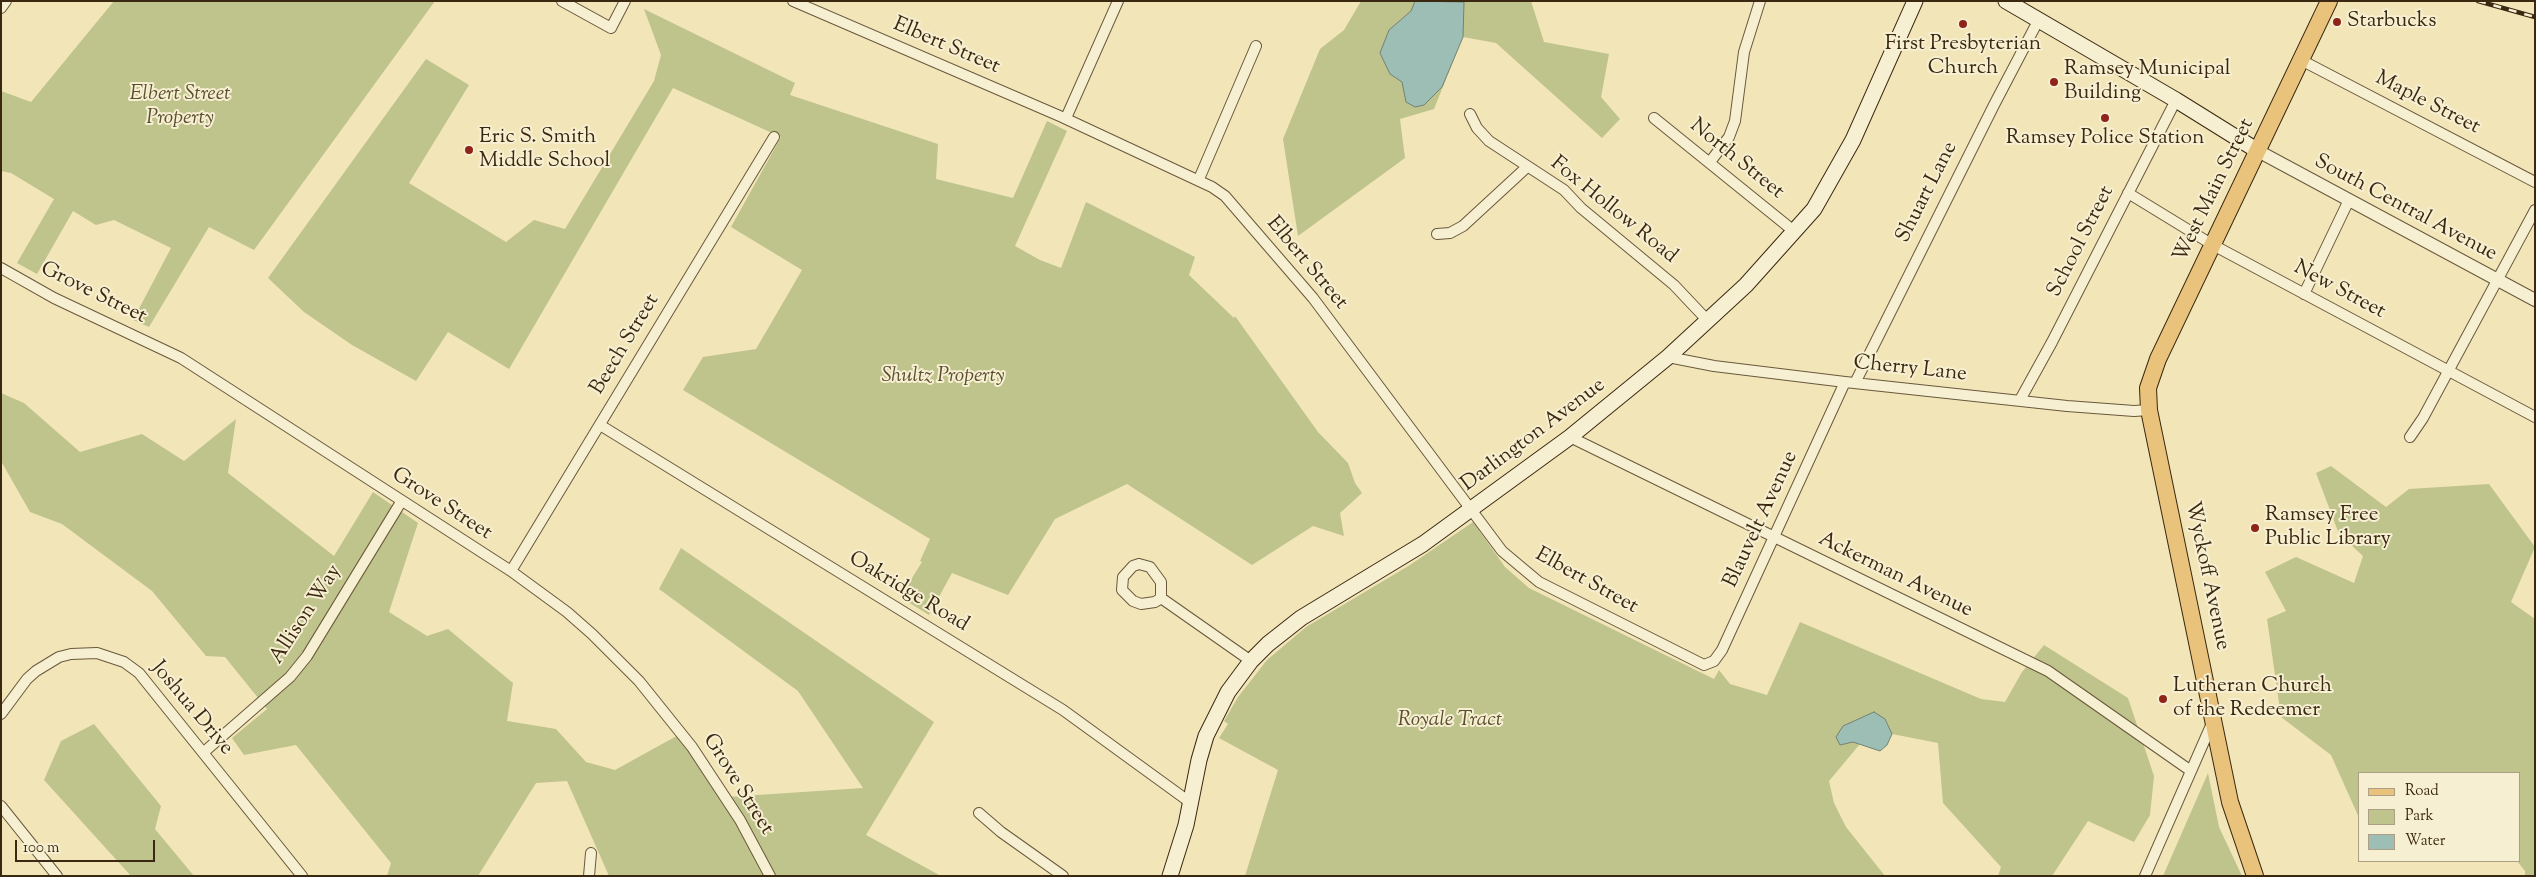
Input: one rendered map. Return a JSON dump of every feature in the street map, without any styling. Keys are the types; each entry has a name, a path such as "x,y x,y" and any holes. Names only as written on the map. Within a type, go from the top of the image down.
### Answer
{"main road":[{"name":"Darlington Avenue","path":"1170,876 1191,803 1199,760 1216,714 1228,692 1251,661 1287,628 1320,605 1408,553 1471,511 1570,438 1668,358 1766,265 1814,209 1853,140 1915,1"},
{"path":"2006,1 2176,100 2258,152"},
{"name":"West Main Street","path":"2148,405 2151,375 2329,1"},
{"name":"Wyckoff Avenue","path":"2148,405 2230,802 2255,876"}],"street":[{"path":"1,8 6,1"},
{"path":"562,1 611,28 625,1"},
{"name":"Elbert Street","path":"793,1 1066,118 1198,179 1225,196 1313,298 1502,551 1539,582 1704,665"},
{"path":"1066,118 1118,1"},
{"path":"1710,162 1729,137 1735,121 1744,52 1760,1"},
{"name":"Shuart Lane","path":"1850,383 2038,21"},
{"path":"1198,179 1256,46"},
{"name":"Maple Street","path":"2301,60 2535,182"},
{"name":"School Street","path":"2020,400 2176,100"},
{"name":"Fox Hollow Road","path":"1470,114 1477,128 1489,141 1527,167 1546,176 1564,190 1581,208 1674,285 1708,321"},
{"name":"North Street","path":"1654,118 1795,232"},
{"name":"Beech Street","path":"512,572 774,137"},
{"name":"South Central Avenue","path":"2258,152 2348,202 2535,300"},
{"path":"1437,234 1450,233 1463,226 1527,167"},
{"name":"New Street","path":"2128,193 2213,245 2448,369 2535,418"},
{"path":"2304,294 2348,202"},
{"path":"2410,437 2423,418 2535,210"},
{"name":"Grove Street","path":"1,268 54,298 181,358 512,572 573,617 640,681 687,740 717,782 770,876"},
{"name":"Cherry Lane","path":"1668,358 1714,366 1850,383 2020,400 2134,411 2148,405"},
{"name":"Blauvelt Avenue","path":"1704,665 1714,661 1722,650 1850,383"},
{"name":"Oakridge Road","path":"600,425 1063,710 1191,803"},
{"name":"Ackerman Avenue","path":"1570,438 2048,671 2191,771"},
{"name":"Allison Way","path":"204,752 269,697 302,663 401,502"},
{"path":"1139,564 1150,567 1161,582 1162,598 1148,604 1132,601 1122,590 1123,577 1133,566 1139,564"},
{"path":"1162,598 1251,661"},
{"name":"Joshua Drive","path":"1,714 27,679 47,663 71,654 97,653 124,662 139,673 302,876"},
{"path":"2144,876 2214,719"},
{"path":"1,806 57,876"},
{"path":"979,813 1001,832 1063,876"},
{"path":"589,876 591,853"}],"green space":[{"name":"Elbert Street Property","path":"114,1 435,1 254,250 209,227 149,327 133,320 171,248 114,220 96,225 73,211 37,274 17,263 54,199 11,173 1,171 1,91 31,102"},
{"path":"1361,1 1531,1 1544,42 1609,54 1601,97 1620,119 1602,138 1496,43 1463,37 1434,109 1400,119 1405,158 1298,236 1283,139 1320,49 1344,30"},
{"name":"Shultz Property","path":"644,9 795,83 790,95 938,144 936,179 1013,198 1047,121 1067,131 1015,246 1040,260 1061,268 1086,202 1195,257 1189,275 1234,318 1235,316 1318,432 1348,463 1355,483 1362,493 1340,513 1344,536 1313,526 1252,565 1127,484 1055,519 1008,595 952,573 929,615 900,597 922,562 920,561 930,539 683,390 703,357 756,349 802,270 731,227 781,137 673,88 509,369 448,332 416,381 352,345 304,312 268,278 426,59 469,85 409,183 506,242 534,220 565,229 654,81 661,55"},
{"path":"1,393 24,403 80,452 142,434 184,461 236,419 228,473 334,556 373,492 418,523 389,612 427,636 448,629 513,683 507,721 556,729 586,762 615,770 682,733 727,797 863,788 798,691 659,589 681,548 934,722 866,835 941,876 609,876 567,781 536,783 478,876 387,876 391,863 296,745 244,755 232,738 267,709 225,657 206,656 152,591 62,524 30,512 1,461"},
{"path":"2331,466 2386,507 2409,489 2489,484 2535,547 2511,602 2535,619 2535,876 2525,876 2525,871 2518,862 2521,862 2521,772 2358,772 2358,816 2331,755 2281,717 2267,619 2286,611 2265,572 2296,557 2354,583 2363,556 2339,534 2316,473"},
{"name":"Royale Tract","path":"1473,522 1505,567 1529,588 1714,679 1719,670 1730,684 1767,695 1800,622 1981,699 2005,702 2022,672 2044,645 2128,698 2154,776 2150,815 2134,842 2088,821 2052,876 1998,876 2001,867 1943,803 1938,743 1892,734 1885,719 1853,742 1860,744 1829,781 1834,803 1846,827 1885,876 1245,876 1278,770 1219,738 1228,724 1224,721 1238,697 1267,660 1306,627 1410,565"},
{"path":"94,724 161,806 155,829 194,876 131,876 44,780 61,741"},
{"path":"2208,773 2219,827 2242,876 2163,876"}],"water":[{"path":"1415,1 1464,2 1463,37 1442,87 1424,105 1415,107 1406,102 1402,82 1390,74 1380,53 1389,30 1411,11"},
{"path":"1874,712 1885,719 1892,734 1887,745 1880,751 1853,742 1840,745 1836,737 1843,726"}],"railway":[{"path":"2478,1 2535,17"}],"place":[{"name":"Starbucks","path":"2337,22"},
{"name":"First Presbyterian Church","path":"1963,24"},
{"name":"Ramsey Municipal Building","path":"2054,82"},
{"name":"Ramsey Police Station","path":"2105,118"},
{"name":"Eric S. Smith Middle School","path":"469,150"},
{"name":"Ramsey Free Public Library","path":"2255,528"},
{"name":"Lutheran Church of the Redeemer","path":"2163,699"}]}
